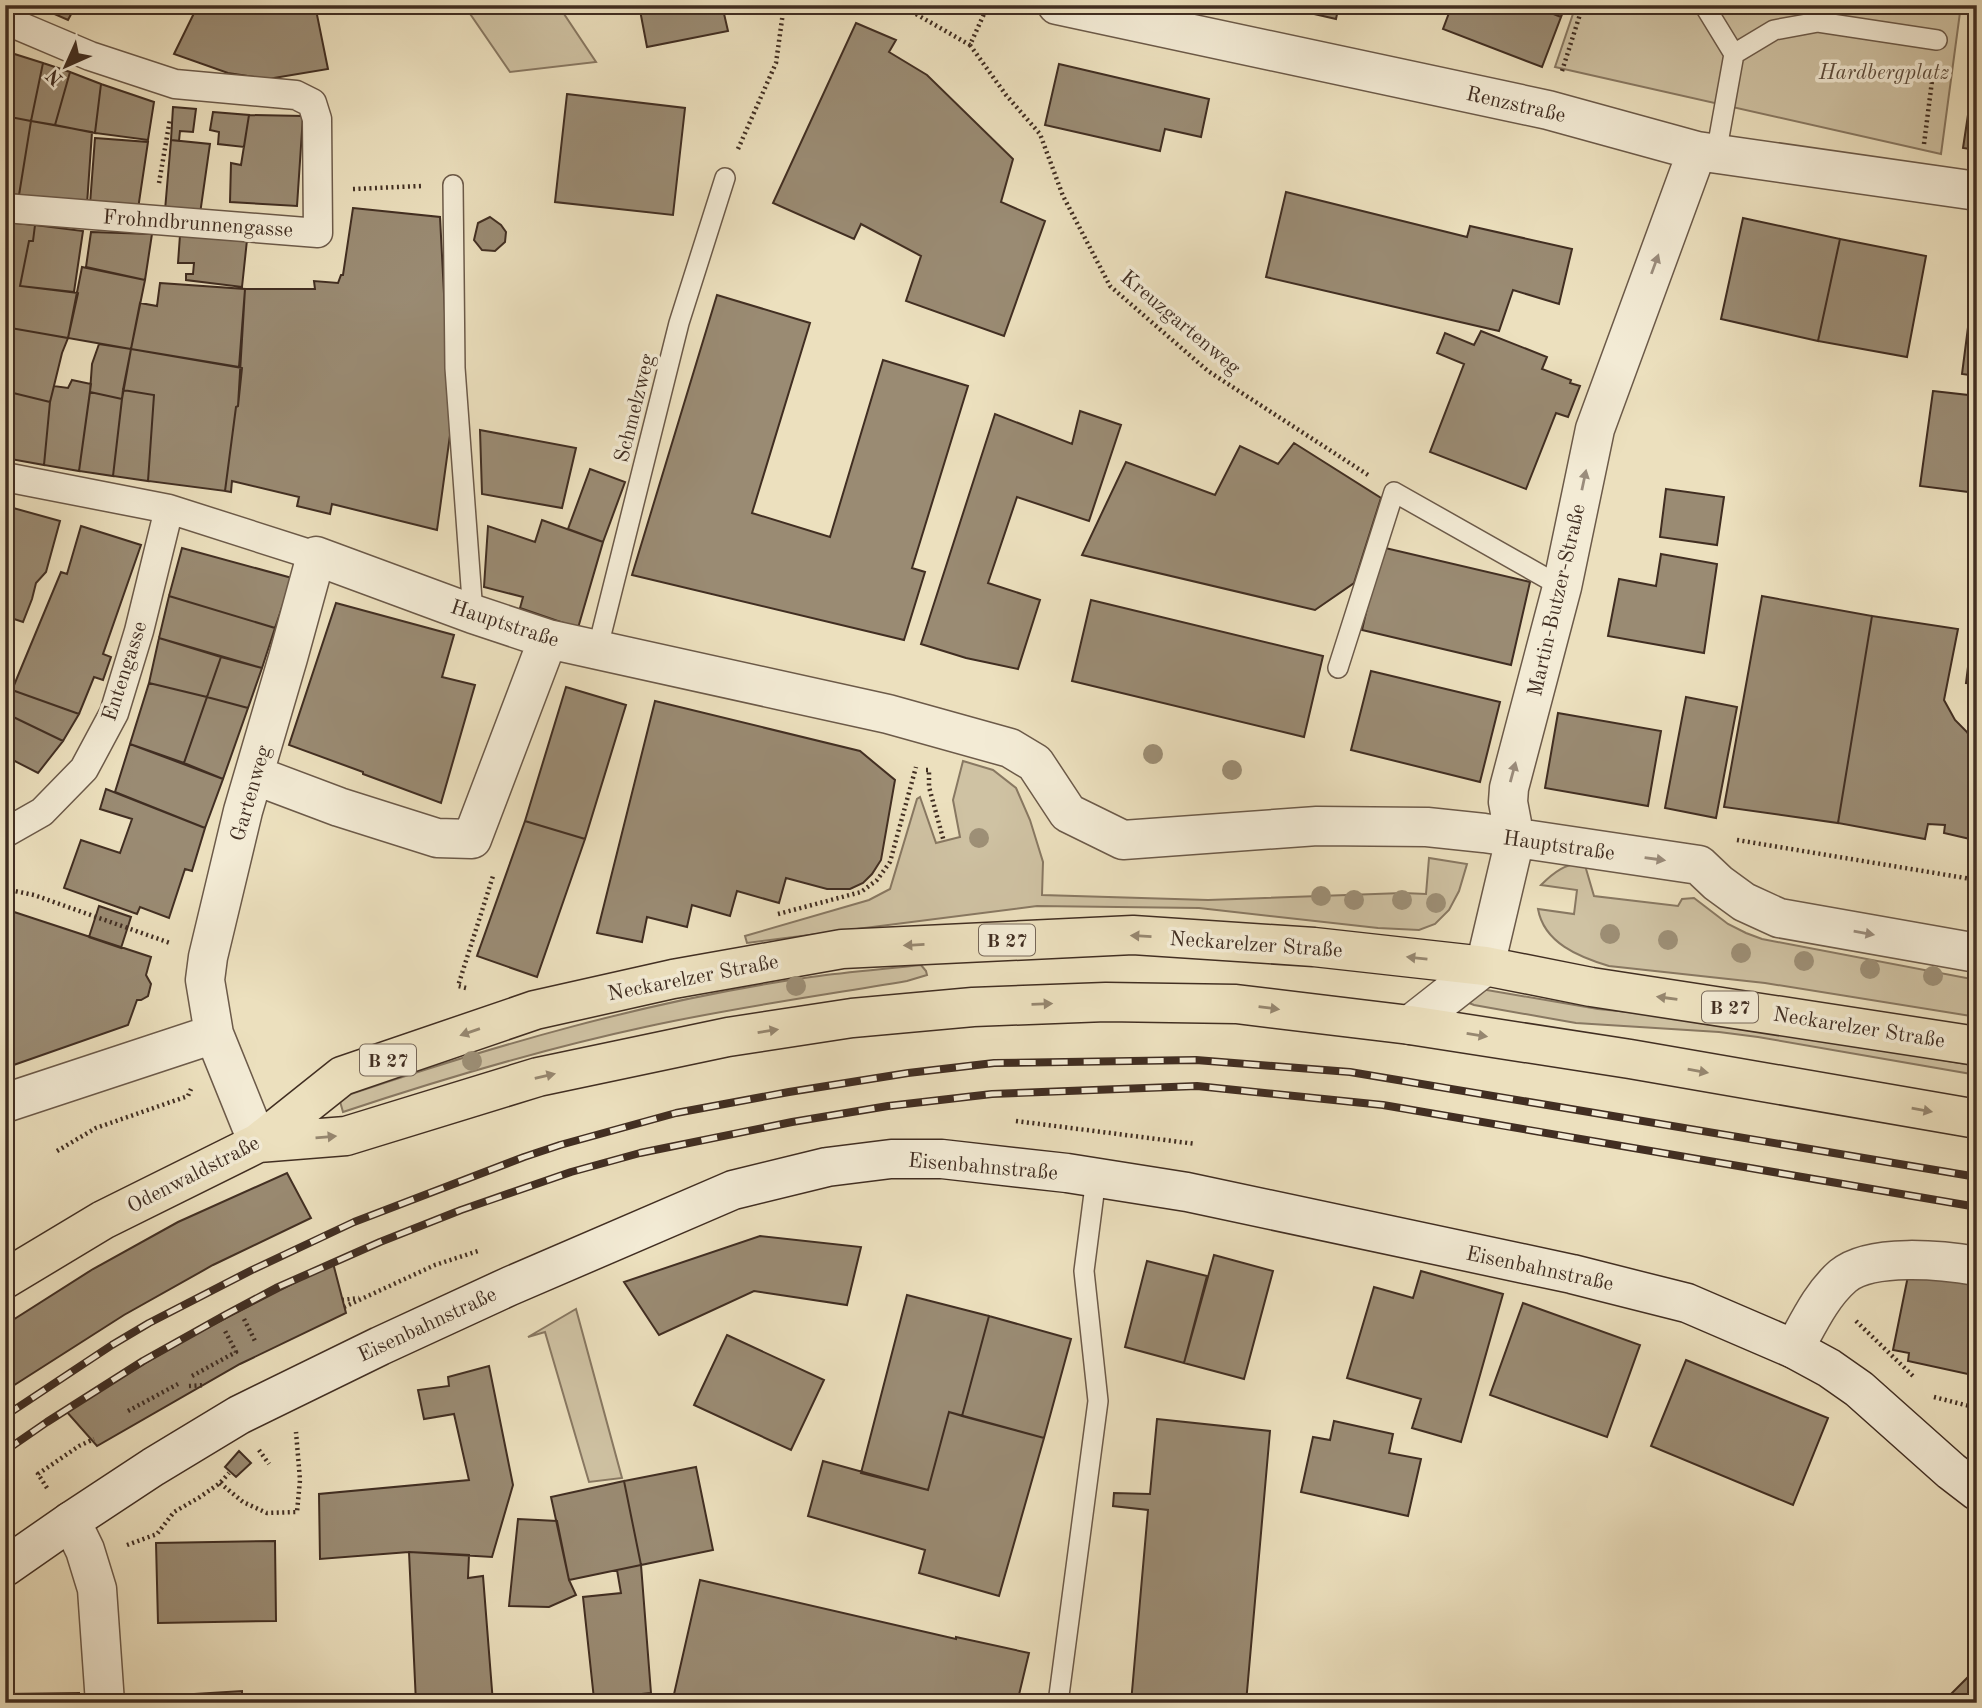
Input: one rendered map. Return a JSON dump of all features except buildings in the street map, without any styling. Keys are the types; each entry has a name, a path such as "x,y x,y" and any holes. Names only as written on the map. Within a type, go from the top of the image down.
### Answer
{"main road":[{"name":"Neckarelzer Straße","path":"535,1010 673,979 842,949 1133,935 1314,947 1485,966 1591,987 1977,1046"},
{"name":"B 27","path":"258,1143 346,1136 538,1077 727,1037 852,1018 973,1007 1106,1002 1236,1004 1410,1025 1630,1059 1977,1119"},
{"name":"Odenwaldstraße","path":"5,1279 103,1220 258,1143 342,1076 535,1010"}],"street":[{"name":"Renzstraße","path":"1057,5 1548,110 1707,153 1977,191"},
{"name":"Frohndbrunnengasse","path":"5,20 90,56 175,84 296,94 312,103 317,119 318,233 5,208"},
{"name":"Martin-Butzer-Straße","path":"1485,966 1515,839 1508,803 1509,788 1562,587 1595,429 1707,153"},
{"name":"Hauptstraße","path":"5,477 169,509 316,556 548,639 888,714 1010,748 1035,763 1068,813 1123,840 1317,826 1427,827 1484,834 1690,863 1699,866 1744,902 1779,918 1977,953"},
{"name":"Entengasse","path":"5,833 42,812 84,769 114,713 139,631 169,509"},
{"name":"Gartenweg","path":"258,1143 214,1034 205,979 243,811 316,556"},
{"path":"254,775 340,807 437,838 472,839 548,639"},
{"path":"1410,1025 1485,966"},
{"path":"5,1103 214,1034"},
{"name":"Eisenbahnstraße","path":"5,1567 62,1508 153,1467 239,1415 380,1346 510,1286 733,1190 827,1167 891,1158 942,1159 1187,1192 1640,1290 1687,1303 1794,1349 1829,1368 1859,1389 1964,1481 1977,1517"},
{"path":"1794,1349 1823,1299 1842,1277 1854,1268 1924,1260 1977,1266"},
{"path":"62,1508 85,1550 97,1588 105,1703"}],"lane":[{"path":"1704,5 1734,54 1774,30 1818,22 1937,40"},
{"name":"Martin-Butzer-Straße","path":"1707,153 1734,54"},
{"name":"Schmelzweg","path":"597,651 679,323 725,178"},
{"path":"453,185 455,368 473,614"},
{"path":"1338,668 1394,492 1562,587"},
{"path":"1058,1703 1098,1401 1084,1271 1096,1178"}],"path":[{"path":"725,178 776,63 783,5"},
{"path":"896,5 970,45 988,5"},
{"path":"1548,110 1583,5"},
{"path":"1920,183 1937,40"},
{"name":"Kreuzgartenweg","path":"970,45 1006,96 1040,134 1063,196 1110,286 1208,371 1394,492"},
{"path":"153,220 175,84"},
{"path":"318,233 352,189 453,185"},
{"path":"768,917 861,892 877,880 890,862 916,767"},
{"path":"929,787 944,842"},
{"path":"472,839 501,853 458,986 477,992"},
{"path":"1728,839 1977,880"},
{"path":"5,889 34,895 208,957"},
{"path":"1016,1121 1196,1144"},
{"path":"342,1300 363,1297"},
{"path":"1823,1299 1847,1313 1916,1379"},
{"path":"244,1319 255,1341"},
{"path":"192,1376 236,1352 224,1329"},
{"path":"128,1411 178,1384"},
{"path":"1926,1389 1936,1398 1977,1408"},
{"path":"219,1483 243,1502 267,1513 297,1512 300,1479 296,1423"},
{"path":"62,1508 38,1474 94,1439"},
{"path":"157,1534 174,1512 219,1483 230,1472"}],"green space":[{"path":"464,5 558,5 596,62 510,72"},
{"name":"Hardbergplatz","path":"1576,5 1961,5 1941,154 1555,67"},
{"path":"963,761 993,770 1016,788 1030,820 1043,862 1042,895 1208,900 1426,894 1429,858 1467,864 1459,891 1449,910 1435,924 1419,930 1199,908 1037,906 747,943 745,936 869,900 890,889 917,799 920,797 936,843 960,837 953,800"},
{"path":"1584,862 1594,896 1678,906 1682,899 1694,898 1728,924 1762,939 1977,980 1977,1017 1765,983 1609,966 1586,958 1555,940 1547,931 1538,909 1574,914 1577,890 1541,885 1560,869"},
{"path":"921,965 927,975 907,981 677,1020 607,1036 493,1065 343,1112 339,1098 513,1043 691,998 825,975"},
{"path":"1481,989 1598,1009 1741,1025 1977,1066 1977,1075 1758,1037 1576,1023 1469,1003"},
{"path":"576,1309 622,1478 589,1482 545,1332 528,1337"}],"railway":[{"path":"5,1416 149,1323 252,1270 354,1222 524,1157 676,1113 908,1073 994,1063 1196,1060 1350,1072 1977,1177"},
{"path":"5,1451 143,1361 276,1288 461,1210 571,1172 640,1153 792,1122 888,1106 992,1094 1197,1086 1383,1105 1977,1207"}]}
